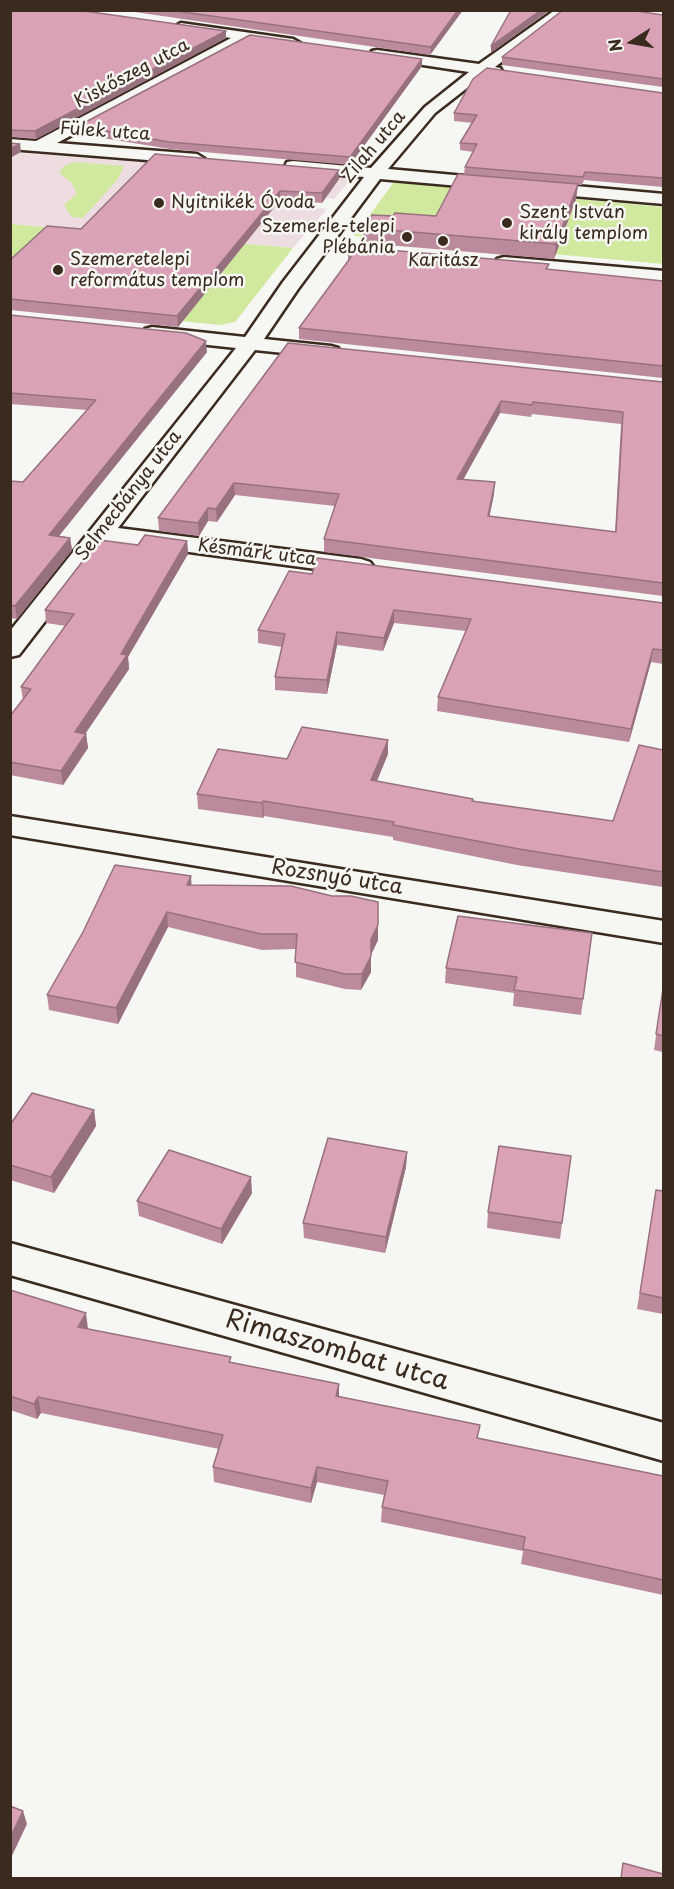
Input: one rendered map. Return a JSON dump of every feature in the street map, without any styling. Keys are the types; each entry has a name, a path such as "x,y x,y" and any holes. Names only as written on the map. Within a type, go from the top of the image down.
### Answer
{"street":[{"name":"Zilah utca","path":"248,343 262,328 376,173 430,110 564,10"},
{"path":"164,24 305,44"},
{"name":"Kiskőszeg utca","path":"38,147 246,36"},
{"path":"364,52 505,72"},
{"name":"Fülek utca","path":"10,144 213,160"},
{"path":"271,165 663,199"},
{"path":"320,247 344,249"},
{"path":"485,261 663,277"},
{"path":"134,331 355,354"},
{"name":"Selmecbánya utca","path":"10,649 248,343"},
{"name":"Késmárk utca","path":"100,533 382,570"},
{"name":"Rozsnyó utca","path":"10,825 663,932"},
{"name":"Rimaszombat utca","path":"10,1259 663,1442"}],"shaded area":[{"name":"Nyitnikék Óvoda","path":"10,152 352,178 334,199 313,197 306,206 327,209 293,248 11,224"}],"green space":[{"path":"75,162 124,166 118,179 83,218 72,217 64,205 77,193 71,182 59,173 64,166"},
{"path":"394,182 663,207 663,264 354,236"},
{"path":"10,224 293,248 235,322 220,325 11,304"}],"building":[{"path":"10,10 77,10 226,31 35,131 10,130"},
{"path":"169,10 458,10 431,47"},
{"path":"511,10 541,10 491,46"},
{"path":"563,10 630,10 663,15 663,79 502,57"},
{"path":"250,35 422,59 350,157 169,142 78,126"},
{"path":"487,68 663,93 663,178 585,172 583,177 465,167 477,144 460,143 477,115 454,113 473,79"},
{"path":"10,143 20,144 10,149"},
{"path":"155,154 339,170 322,193 280,191 177,316 10,299 10,260 47,226 81,229"},
{"path":"458,174 578,184 556,244 364,228 372,215 393,216 395,213 436,216"},
{"path":"354,247 549,264 546,269 663,281 663,366 299,328 351,257 348,255"},
{"path":"10,315 186,333 206,341 49,535 70,538 15,606 10,605 10,481 23,482 96,400 10,393"},
{"path":"288,343 663,382 663,583 324,539 339,494 234,483 216,509 208,508 198,523 158,518","holes":["501,401 532,405 533,402 623,412 616,532 488,516 495,482 457,479"]},
{"path":"145,535 187,541 121,654 127,655 75,732 86,734 61,771 10,762 10,716 31,689 21,687 74,614 45,610 99,540 138,545"},
{"path":"317,558 663,603 663,650 653,649 631,729 438,697 471,619 394,610 384,638 337,632 327,680 275,677 285,634 258,630 289,571 312,574"},
{"path":"302,727 388,740 371,780 473,799 472,801 613,821 639,745 663,750 663,872 519,849 393,825 394,822 263,801 262,803 197,794 218,749 287,759"},
{"path":"115,865 191,876 187,885 291,886 332,896 351,896 378,902 378,925 371,939 371,956 362,974 345,974 295,962 297,934 261,934 167,912 116,1008 47,995 83,932"},
{"path":"458,916 592,933 583,999 514,990 517,977 446,968"},
{"path":"663,989 663,1036 656,1034"},
{"path":"32,1093 94,1110 51,1177 10,1165 10,1125"},
{"path":"328,1138 407,1152 386,1237 303,1223"},
{"path":"499,1146 571,1156 562,1223 488,1212"},
{"path":"169,1150 251,1177 221,1229 137,1201"},
{"path":"656,1190 663,1191 663,1298 640,1293"},
{"path":"10,1290 86,1313 78,1327 231,1357 229,1362 339,1384 336,1396 480,1425 477,1438 663,1476 663,1580 523,1549 525,1537 382,1507 388,1481 317,1467 311,1488 213,1467 223,1435 38,1397 34,1404 10,1396"},
{"path":"10,1806 23,1811 10,1838"},
{"path":"623,1863 663,1874 663,1878 621,1878"}],"place":[{"name":"Nyitnikék Óvoda","path":"159,203"},
{"name":"Szent István király templom","path":"507,223"},
{"name":"Szemerle-telepi Plébánia","path":"407,237"},
{"name":"Karitász","path":"443,241"},
{"name":"Szemeretelepi református templom","path":"58,270"}]}
